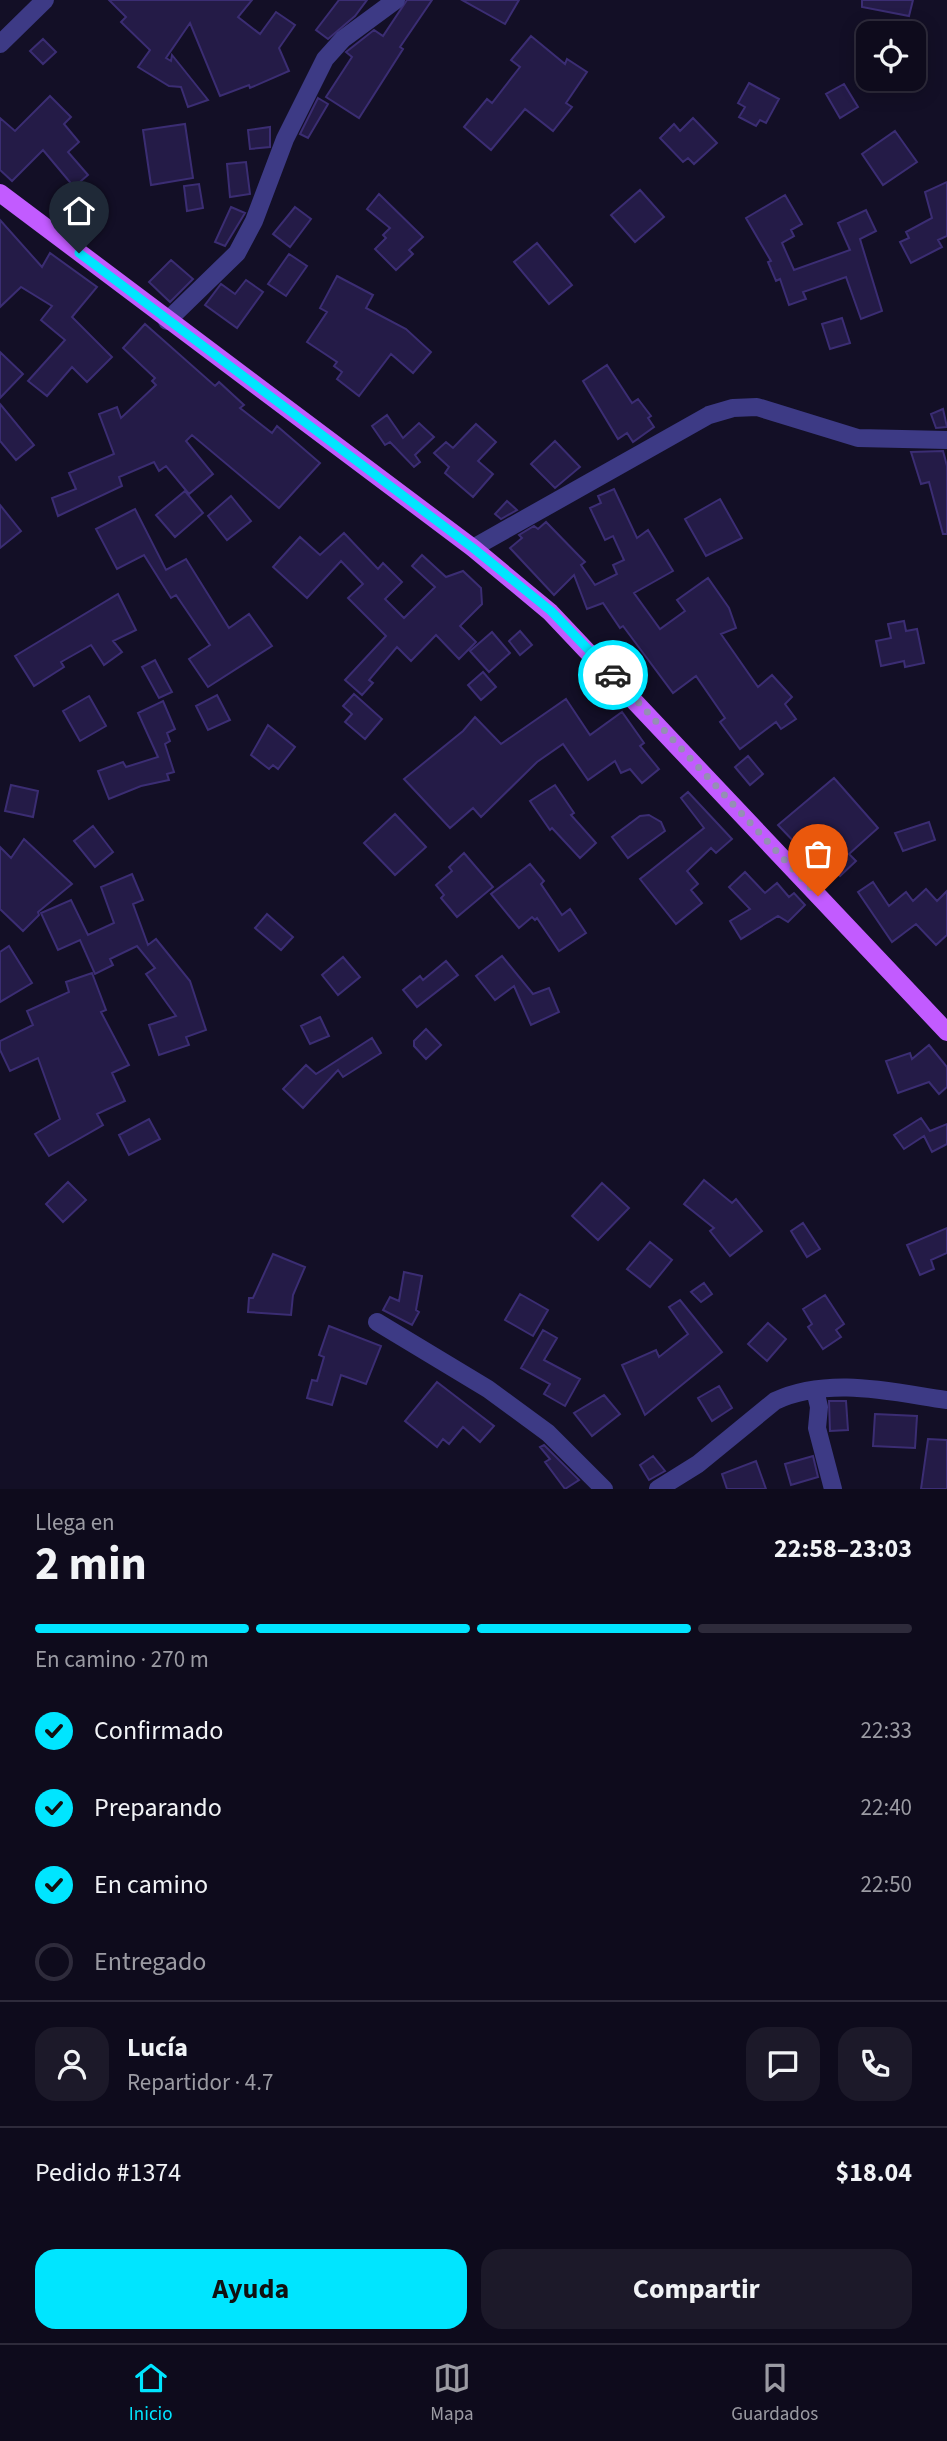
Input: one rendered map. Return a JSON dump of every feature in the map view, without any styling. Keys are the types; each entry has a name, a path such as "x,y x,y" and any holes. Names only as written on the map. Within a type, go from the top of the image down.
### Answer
{"main road":[{"path":"0,193 167,321 473,548 551,611 947,1032"}],"street":[{"path":"0,44 44,0"},
{"path":"167,321 237,253 254,221 285,139 325,59 343,39 396,0"},
{"path":"473,548 709,415 733,408 757,407 858,438 947,440"},
{"path":"377,1322 488,1389 548,1433 604,1489"},
{"path":"658,1489 709,1455 775,1401 789,1394 815,1390 866,1389 947,1400"},
{"path":"815,1390 819,1407 817,1428 833,1489"}],"building":[{"path":"109,0 252,0 238,17 260,34 276,12 295,25 279,48 289,71 250,88 249,85 220,96 190,23 166,58 171,61 172,55 208,100 188,107 181,87 169,86 138,67 150,50 121,22 126,17"},
{"path":"339,0 367,0 355,16 328,39 316,30"},
{"path":"407,0 432,0 400,47 403,49 359,118 326,97 352,57 346,52 374,30 383,36"},
{"path":"462,0 519,0 505,24"},
{"path":"862,0 913,0 909,16 862,7"},
{"path":"531,36 565,64 567,59 587,72 566,103 572,107 553,131 525,109 491,150 464,127 487,99 492,103 520,67 511,60"},
{"path":"43,39 56,52 43,64 30,51"},
{"path":"749,83 779,99 766,123 760,120 756,126 739,117 745,107 738,103"},
{"path":"844,84 858,107 840,118 826,94"},
{"path":"50,96 71,117 64,124 79,142 68,152 88,175 74,187 43,150 12,181 0,170 0,118 15,131"},
{"path":"318,98 328,104 308,138 300,134"},
{"path":"693,118 717,143 694,164 688,158 683,162 660,138 674,124 680,131"},
{"path":"185,124 193,178 151,185 143,130"},
{"path":"270,127 270,147 250,149 248,130"},
{"path":"895,131 917,162 883,185 862,154"},
{"path":"246,162 250,194 230,197 227,164"},
{"path":"947,182 947,236 938,240 942,247 911,263 900,242 909,238 906,232 932,218 925,192"},
{"path":"199,184 203,208 187,211 184,186"},
{"path":"640,190 664,217 635,242 611,215"},
{"path":"379,194 423,237 409,250 413,254 396,270 375,249 386,238 383,235 390,228 367,209"},
{"path":"785,195 802,224 791,230 794,236 782,243 794,270 850,250 838,223 866,210 876,231 860,239 882,311 861,319 846,277 803,292 806,299 789,305 780,279 776,281 768,262 771,261 746,218"},
{"path":"231,207 245,213 225,246 215,242"},
{"path":"295,207 311,219 290,247 273,234"},
{"path":"0,220 42,267 50,253 97,287 72,317 112,357 87,382 72,367 47,396 28,381 65,340 41,320 52,306 21,287 0,307"},
{"path":"537,243 572,285 549,304 514,262"},
{"path":"289,254 307,266 286,296 268,284"},
{"path":"171,260 193,279 170,302 149,282"},
{"path":"337,276 373,295 366,308 406,329 431,352 413,373 391,354 359,396 337,379 342,372 334,366 337,362 307,342 327,312 320,308"},
{"path":"246,280 263,292 237,328 205,305 221,284 235,294"},
{"path":"842,318 850,343 830,349 822,324"},
{"path":"145,324 215,386 219,382 244,405 240,408 272,433 277,426 320,463 279,508 192,435 186,441 213,474 189,494 166,466 159,471 154,462 119,477 122,486 58,516 52,498 76,489 69,473 114,454 99,414 117,407 121,418 156,385 152,381 155,378 123,348"},
{"path":"0,352 23,374 0,398"},
{"path":"607,365 632,403 638,399 651,416 648,418 654,427 633,442 627,433 618,439 583,381"},
{"path":"0,404 34,445 16,460 0,441"},
{"path":"943,409 947,427 936,428 931,414"},
{"path":"387,415 403,438 419,423 434,437 415,455 420,462 414,467 390,442 385,445 372,426"},
{"path":"476,424 496,442 478,461 493,474 473,497 445,473 449,467 434,453 446,442 453,448"},
{"path":"555,441 580,467 555,488 531,464"},
{"path":"943,451 947,466 947,534 943,534 929,482 921,484 911,452"},
{"path":"614,489 637,538 648,530 673,571 634,593 660,629 685,611 677,600 708,578 729,608 736,628 721,634 758,687 772,675 792,697 785,704 796,719 781,729 776,722 740,749 720,722 725,718 696,676 673,693 603,603 587,609 574,575 554,595 510,548 522,538 519,535 534,526 538,529 546,522 585,562 581,565 595,585 617,574 613,565 624,560 613,536 605,540 590,508 601,503 598,496"},
{"path":"185,491 203,513 175,537 156,515"},
{"path":"231,496 251,521 227,540 208,516"},
{"path":"720,499 742,538 706,556 685,519"},
{"path":"507,501 517,510 501,519 495,514"},
{"path":"0,505 21,531 0,548"},
{"path":"135,509 166,570 186,559 229,628 249,614 272,646 208,687 189,659 210,645 176,595 171,598 144,555 117,569 96,529"},
{"path":"344,533 378,569 383,563 402,582 385,599 404,618 435,587 412,566 422,555 446,577 463,571 481,588 482,604 460,626 476,642 459,659 436,635 411,661 397,647 369,680 373,683 362,695 345,680 386,636 348,598 363,584 341,561 307,598 273,567 300,537 320,555"},
{"path":"118,594 136,630 113,641 122,652 104,665 91,645 61,662 64,667 34,686 15,656"},
{"path":"904,621 906,631 917,629 924,663 905,667 904,661 881,666 876,641 891,638 888,624"},
{"path":"520,631 532,645 520,655 509,641"},
{"path":"492,632 510,653 489,672 470,651"},
{"path":"155,660 172,692 159,698 142,667"},
{"path":"483,672 496,687 481,700 468,685"},
{"path":"354,694 382,719 365,739 345,722 352,714 343,706"},
{"path":"217,695 230,720 208,730 196,706"},
{"path":"89,696 106,726 80,741 63,711"},
{"path":"566,699 590,735 622,712 644,743 640,746 659,769 642,783 630,769 621,773 615,761 588,780 563,744 537,762 481,817 473,808 450,828 404,779 463,731 475,717 501,744"},
{"path":"163,701 175,729 167,733 170,741 165,744 174,772 167,774 169,780 141,786 109,799 98,771 123,762 126,767 158,757 138,713"},
{"path":"268,725 295,747 278,769 273,765 269,769 251,755"},
{"path":"748,756 763,774 750,785 735,767"},
{"path":"834,778 878,828 849,854 856,861 840,876 808,840 800,848 778,825"},
{"path":"11,785 38,791 33,817 5,811"},
{"path":"555,785 574,813 571,815 596,843 580,858 552,828 550,830 530,801"},
{"path":"688,792 732,839 716,853 711,848 687,871 698,884 691,890 702,903 676,924 640,879 704,828 681,798"},
{"path":"395,814 426,847 395,875 364,843"},
{"path":"649,815 661,822 665,831 628,858 612,837 640,816"},
{"path":"929,822 935,840 903,851 895,833"},
{"path":"93,826 113,852 95,867 74,841"},
{"path":"24,839 72,884 38,912 39,915 23,931 0,909 0,847 11,858"},
{"path":"464,853 493,887 457,917 441,898 444,895 436,885 452,871 449,867"},
{"path":"530,864 544,881 541,884 562,915 570,909 586,933 559,951 537,918 535,920 532,917 519,928 491,894"},
{"path":"745,872 765,893 777,883 789,897 794,893 805,905 788,922 778,916 741,939 730,921 750,909 729,887"},
{"path":"132,874 143,900 133,904 148,945 156,939 190,981 206,1030 186,1037 189,1045 159,1055 149,1025 176,1016 146,974 155,968 137,946 110,959 113,965 95,974 80,940 58,950 41,913 71,900 88,935 114,923 101,887"},
{"path":"873,882 889,906 906,892 913,901 926,889 937,901 947,891 947,935 936,945 916,924 892,942 858,892"},
{"path":"267,914 293,937 281,950 255,928"},
{"path":"9,946 32,983 0,1002 0,952"},
{"path":"502,956 533,994 549,988 559,1012 531,1025 514,986 495,1000 476,976"},
{"path":"343,957 360,977 338,995 322,975"},
{"path":"446,961 458,975 417,1007 403,990 420,976 423,980"},
{"path":"92,973 106,1010 101,1012 129,1065 112,1073 125,1101 97,1114 103,1125 49,1156 35,1134 60,1119 38,1058 10,1071 0,1050 0,1041 33,1025 27,1011 69,992 66,982"},
{"path":"320,1017 329,1036 310,1044 301,1026"},
{"path":"426,1029 441,1045 426,1059 414,1046 414,1041"},
{"path":"372,1038 381,1053 343,1077 338,1070 303,1108 283,1089 306,1065 316,1074"},
{"path":"929,1045 947,1067 947,1087 939,1094 929,1082 898,1093 886,1061 910,1053 912,1059"},
{"path":"921,1118 930,1131 947,1124 947,1144 932,1152 924,1136 904,1149 894,1135"},
{"path":"149,1119 160,1139 129,1155 119,1135"},
{"path":"704,1180 732,1203 736,1199 762,1231 730,1256 710,1231 714,1228 684,1204"},
{"path":"68,1182 86,1200 63,1222 46,1204"},
{"path":"602,1183 629,1208 598,1240 572,1216"},
{"path":"803,1223 820,1249 807,1257 791,1231"},
{"path":"947,1228 947,1253 931,1260 934,1269 920,1275 907,1245"},
{"path":"650,1242 672,1260 650,1287 627,1269"},
{"path":"273,1254 305,1267 293,1295 291,1315 248,1312 249,1298 253,1298"},
{"path":"404,1272 422,1276 416,1310 419,1312 412,1325 383,1310 390,1297 399,1301"},
{"path":"704,1283 712,1294 701,1302 691,1292"},
{"path":"520,1294 548,1310 533,1336 505,1320"},
{"path":"825,1295 844,1324 836,1330 841,1337 823,1349 808,1327 812,1324 803,1309"},
{"path":"680,1300 722,1352 645,1415 622,1365 656,1350 659,1357 688,1334 669,1307"},
{"path":"768,1323 786,1339 767,1361 748,1344"},
{"path":"329,1326 381,1346 366,1384 341,1375 332,1405 307,1398 312,1380 317,1381 324,1357 319,1355"},
{"path":"543,1330 557,1338 544,1360 580,1379 565,1406 544,1394 550,1384 521,1368"},
{"path":"437,1382 494,1426 480,1442 463,1427 449,1444 443,1439 437,1447 405,1421"},
{"path":"719,1386 732,1408 712,1421 698,1398"},
{"path":"604,1395 620,1414 592,1436 574,1413"},
{"path":"829,1401 846,1401 848,1430 830,1431"},
{"path":"875,1414 917,1416 915,1448 873,1446"},
{"path":"928,1439 947,1440 947,1489 921,1489"},
{"path":"544,1445 579,1480 565,1489 545,1462 550,1459 540,1447"},
{"path":"653,1456 665,1471 649,1480 640,1465"},
{"path":"813,1456 818,1477 791,1485 785,1464"},
{"path":"756,1461 766,1489 727,1489 722,1474"}],"way so far":[{"path":"613,675 818,896"}],"route":[{"path":"79,253 473,548 551,611 613,675"}]}
